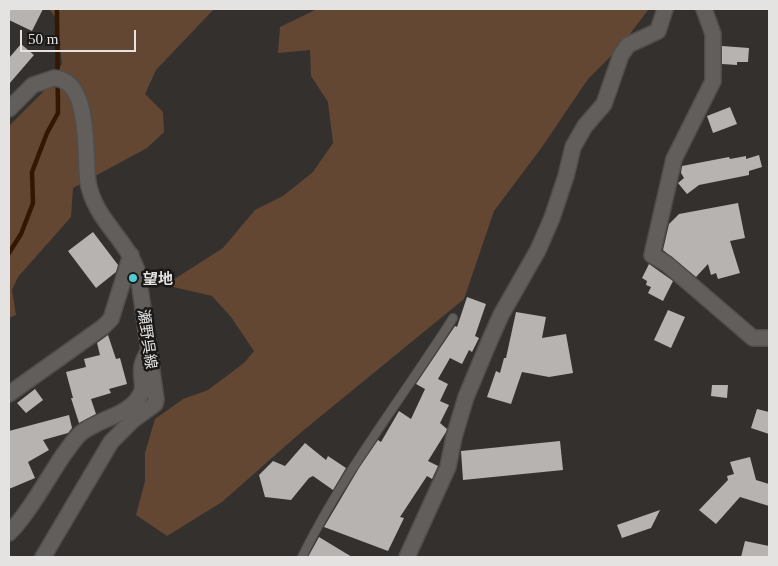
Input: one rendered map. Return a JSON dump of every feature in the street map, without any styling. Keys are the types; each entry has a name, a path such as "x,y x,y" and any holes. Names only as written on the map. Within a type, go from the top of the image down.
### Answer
{"street":[{"path":"407,557 448,467 454,437 466,397 489,342 501,314 538,250 552,218 566,176 573,147 585,126 604,104 621,55 628,45 658,31 665,9"},
{"path":"704,9 714,34 713,80 674,159 652,255 667,264 753,338 769,338"},
{"name":"瀬野呉線","path":"9,108 32,85 46,79 58,78 71,88 83,107 88,183 94,205 130,255 138,274 156,399 154,404 133,420 111,442 44,557"},
{"path":"9,394 103,327 111,319 130,255"},
{"path":"9,533 19,523 41,486 79,434 133,405 141,395 142,384 139,370 142,361 149,351"}],"lane":[{"path":"302,557 314,533 370,442 453,318"}],"shaded area":[{"path":"49,9 214,9 156,70 145,94 163,112 164,132 147,148 73,188 71,217 18,277 12,290 16,315 9,318 9,126 42,93 62,64 57,19"},
{"path":"317,9 649,9 619,48 588,79 542,147 494,211 464,299 299,434 222,502 167,536 136,515 145,481 145,453 155,419 183,399 208,390 244,363 254,351 231,317 212,296 165,285 223,248 255,210 283,196 313,172 333,143 328,102 311,76 310,50 278,53 280,27"}],"building":[{"path":"9,9 43,9 32,31 9,20"},
{"path":"21,44 34,55 9,84 9,58"},
{"path":"722,46 749,48 748,62 737,62 737,65 722,64"},
{"path":"730,107 737,124 713,133 707,116"},
{"path":"759,155 762,167 749,171 749,175 699,185 687,194 678,183 684,178 681,173 682,166 729,157 730,159 746,156 746,159"},
{"path":"738,203 745,238 730,241 740,273 718,279 716,273 711,275 708,264 696,277 663,250 669,224 679,214"},
{"path":"93,232 118,265 116,272 96,288 68,251"},
{"path":"649,264 673,281 663,301 648,293 651,287 646,285 647,281 642,278"},
{"path":"467,297 486,304 475,336 479,338 472,352 469,350 462,364 450,358 438,379 448,384 440,401 449,405 440,423 447,429 446,432 428,461 438,466 432,479 427,476 400,517 404,518 388,551 324,527 359,468 378,440 381,442 399,411 411,419 425,389 416,384 455,326 457,327"},
{"path":"668,310 685,317 671,348 654,340"},
{"path":"516,312 546,317 542,338 566,334 573,373 549,377 522,372 511,404 487,397 496,371 500,373 504,358 506,358"},
{"path":"108,335 116,359 120,358 127,384 109,389 111,393 91,399 96,414 79,423 71,398 73,398 66,372 86,367 84,359 100,355 97,343"},
{"path":"712,385 728,385 727,398 711,396"},
{"path":"35,389 43,400 26,413 17,403"},
{"path":"757,409 769,412 769,434 751,428"},
{"path":"69,415 72,428 68,433 43,440 49,450 28,462 35,478 9,489 9,431"},
{"path":"560,441 563,470 463,480 461,451"},
{"path":"305,443 326,460 328,456 346,468 333,490 313,476 309,478 291,500 265,497 259,475 273,461 285,466"},
{"path":"750,457 756,480 769,484 769,506 740,497 716,524 699,510 728,480 727,476 734,474 730,462"},
{"path":"660,510 651,528 622,538 617,525"},
{"path":"319,537 352,557 308,557"},
{"path":"745,541 769,546 769,557 741,557"}],"waterway":[{"path":"9,253 21,234 33,203 32,172 47,133 58,113 57,9"}],"place":[{"name":"望地","path":"133,278"}]}
